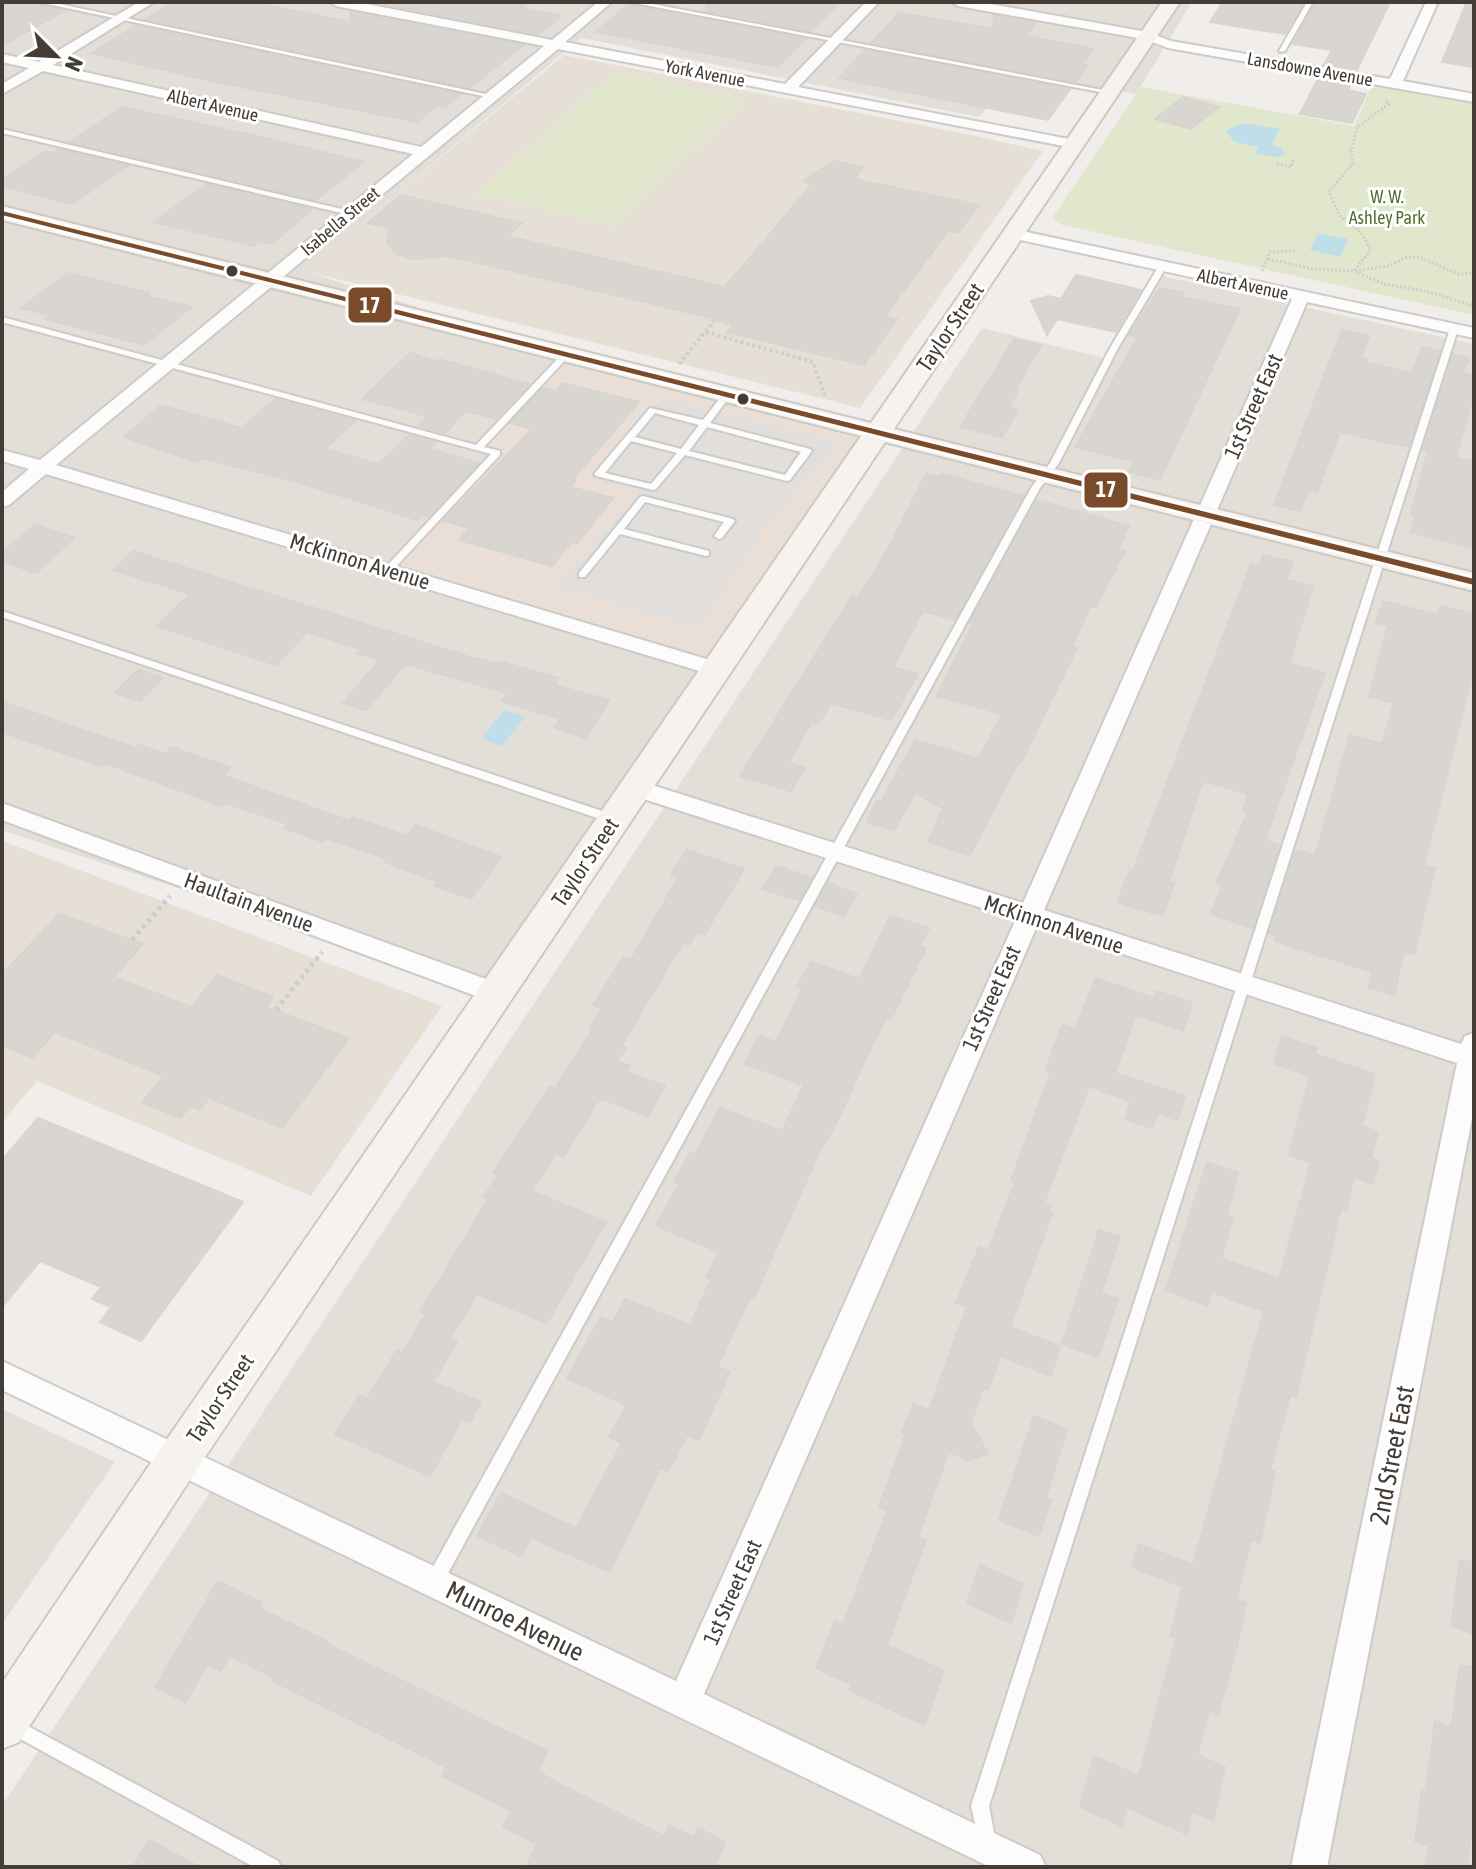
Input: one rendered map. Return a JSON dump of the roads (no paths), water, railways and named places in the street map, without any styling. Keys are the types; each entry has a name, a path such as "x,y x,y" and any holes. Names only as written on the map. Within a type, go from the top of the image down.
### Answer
{"main road":[{"name":"Taylor Street","path":"3,1722 178,1460 1171,2"},
{"path":"2,213 1474,582"}],"street":[{"path":"2,90 148,2"},
{"name":"York Avenue","path":"336,2 1074,144"},
{"name":"Isabella Street","path":"2,501 606,2"},
{"path":"788,89 873,2"},
{"name":"Lansdowne Avenue","path":"958,2 1147,36 1168,44 1378,81 1398,78 1474,84"},
{"path":"1398,78 1432,2"},
{"name":"Lansdowne Avenue","path":"1147,36 1174,33 1282,51 1474,98"},
{"name":"Albert Avenue","path":"2,58 423,152"},
{"name":"Albert Avenue","path":"1013,234 1474,333"},
{"name":"1st Street East","path":"684,1702 1301,297"},
{"name":"McKinnon Avenue","path":"2,455 716,669"},
{"name":"McKinnon Avenue","path":"625,804 834,853 1243,986 1473,1053"},
{"name":"Haultain Avenue","path":"2,811 496,993"},
{"name":"2nd Street East","path":"1309,1867 1473,1053"},
{"name":"Munroe Avenue","path":"2,1375 684,1702 985,1858 1028,1867"}],"lane":[{"path":"41,2 492,96"},
{"path":"632,2 1110,92"},
{"path":"1282,51 1310,2"},
{"path":"2,131 350,213"},
{"path":"434,1582 834,853 1114,348 1163,266"},
{"path":"2,319 497,453 388,570"},
{"path":"985,1858 980,1806 1454,329"},
{"path":"478,448 566,355"},
{"path":"582,575 727,395"},
{"path":"629,438 787,478 807,451 653,410 629,438 599,474 653,487"},
{"path":"643,499 730,521 719,536"},
{"path":"618,530 706,553"},
{"path":"2,614 625,804"},
{"path":"3,1722 272,1867"}],"water":[{"path":"1244,123 1280,129 1272,145 1286,154 1278,157 1255,154 1258,147 1234,142 1226,130"},
{"path":"1318,233 1348,239 1340,257 1310,250"},
{"path":"504,710 525,717 502,746 481,739"}],"park label":[{"name":"W. W. Ashley Park","path":"1387,206"}]}
